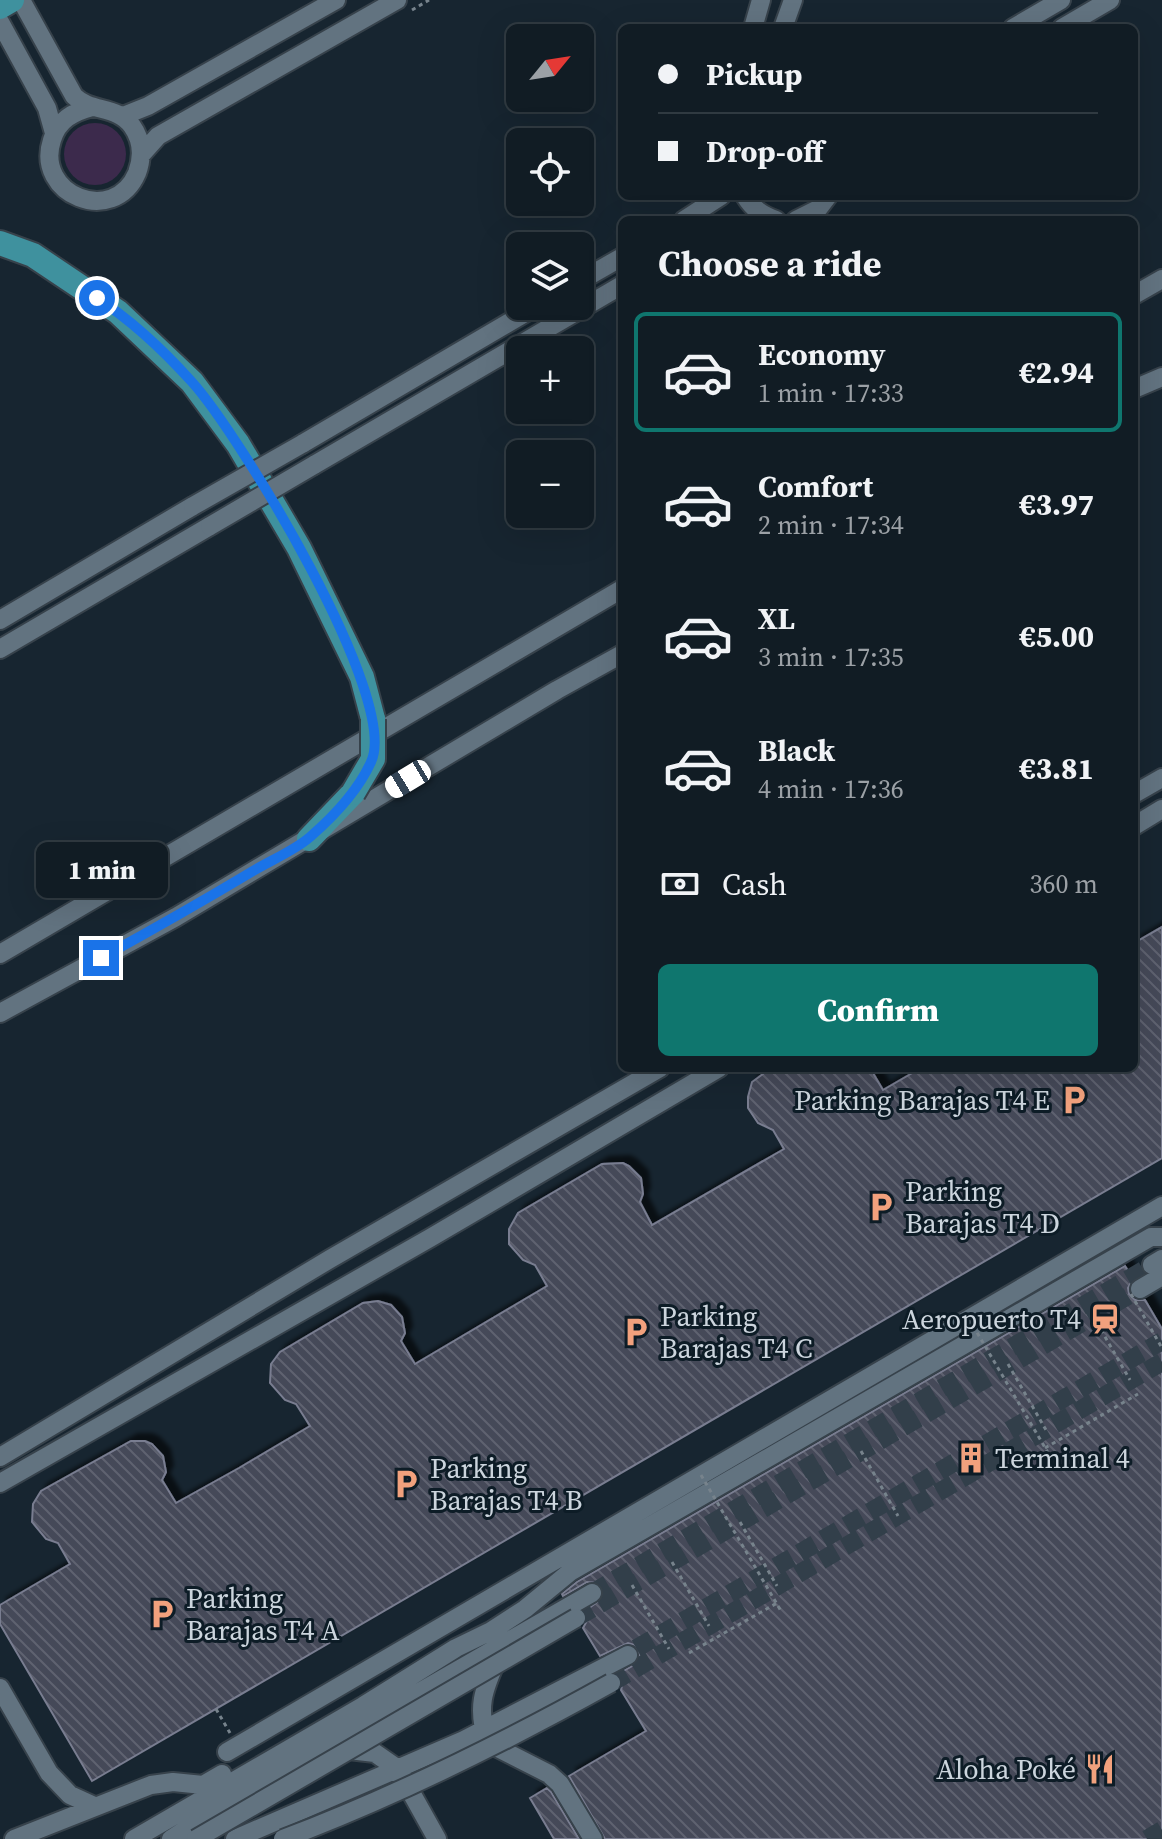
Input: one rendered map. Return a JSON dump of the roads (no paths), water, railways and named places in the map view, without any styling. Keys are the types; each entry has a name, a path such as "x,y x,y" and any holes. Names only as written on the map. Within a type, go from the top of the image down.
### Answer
{"highway":[{"path":"0,7 12,0"},
{"path":"0,243 33,255 118,312 192,382 238,444 299,548 362,677 373,719 373,759 353,793 309,839"}],"street":[{"path":"21,0 74,96 92,107"},
{"path":"123,116 148,106 336,0"},
{"path":"141,155 137,134 123,116 92,107 78,110 65,118 54,133 49,153 52,171 63,187 81,199 103,201 120,194 133,181 141,155 158,136 397,0"},
{"path":"754,24 761,0"},
{"path":"784,24 793,0"},
{"path":"1020,24 1061,0"},
{"path":"1069,24 1110,0"},
{"path":"0,22 48,112 54,133"},
{"path":"690,216 715,200"},
{"path":"748,200 767,216"},
{"path":"804,216 818,209 825,200"},
{"path":"594,273 618,259"},
{"path":"1138,293 1162,279"},
{"path":"0,649 618,287"},
{"path":"0,620 513,320"},
{"path":"1138,387 1162,377"},
{"path":"0,954 618,591"},
{"path":"557,690 618,649"},
{"path":"0,1013 176,917 618,656"},
{"path":"1138,792 1162,778"},
{"path":"1138,824 1162,809"},
{"path":"0,1457 330,1259 653,1072"},
{"path":"0,1483 430,1238 712,1072"},
{"path":"227,1752 1162,1206"},
{"path":"171,1839 313,1753 493,1632 570,1572 1151,1237 1162,1237"},
{"path":"1136,1292 1159,1267"},
{"path":"134,1839 363,1706 456,1648 592,1593"},
{"path":"196,1839 576,1618"},
{"path":"493,1632 481,1719 488,1743 549,1774 560,1784 593,1839"},
{"path":"14,1839 151,1785 173,1782 203,1785 493,1632"},
{"path":"235,1839 484,1730 628,1655"},
{"path":"283,1839 447,1770 611,1683"},
{"path":"0,1688 49,1773 70,1795 94,1806"},
{"path":"313,1753 337,1749 375,1753 398,1769 437,1839"}],"tunnel":[{"path":"592,1593 1152,1265"},
{"path":"576,1618 1140,1289"},
{"path":"613,1662 1162,1341"},
{"path":"611,1683 1162,1362"},
{"path":"1147,1839 1162,1830"}],"place":[{"name":"Parking Barajas T4 E","path":"1074,1100"},
{"name":"Parking Barajas T4 D","path":"881,1207"},
{"name":"Aeropuerto T4","path":"1105,1319"},
{"name":"Parking Barajas T4 C","path":"636,1332"},
{"name":"Terminal 4","path":"971,1458"},
{"name":"Parking Barajas T4 B","path":"406,1484"},
{"name":"Parking Barajas T4 A","path":"162,1614"},
{"name":"Aloha Poké","path":"1100,1769"}]}
